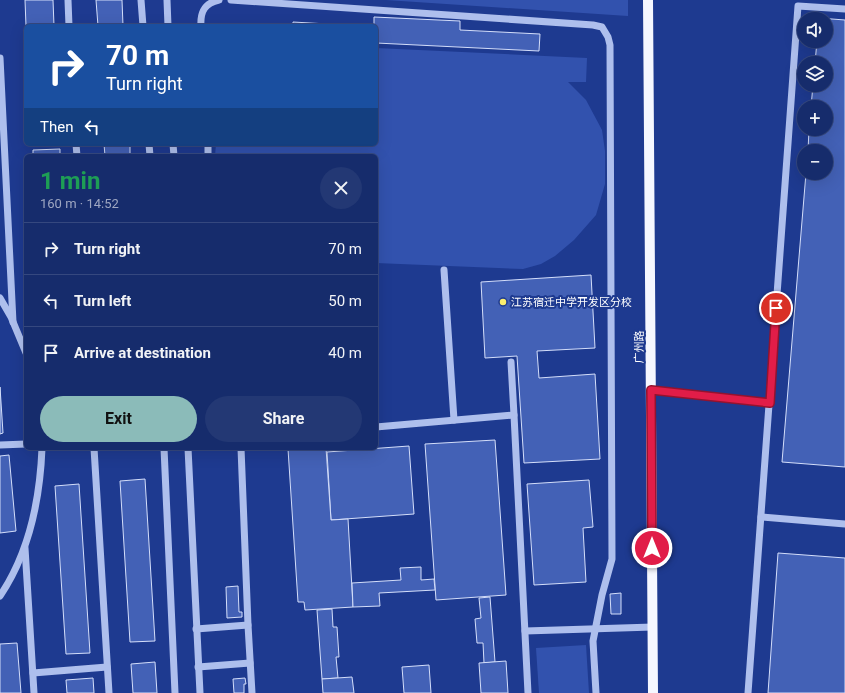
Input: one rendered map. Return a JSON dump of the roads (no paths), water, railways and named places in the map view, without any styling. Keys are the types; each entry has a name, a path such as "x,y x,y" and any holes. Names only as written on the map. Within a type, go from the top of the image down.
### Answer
{"main road":[{"name":"广州路","path":"648,0 653,693"}],"street":[{"path":"68,0 69,24"},
{"path":"141,0 143,24"},
{"path":"166,0 168,24"},
{"path":"200,24 205,6 213,1 219,0"},
{"path":"231,0 593,25 602,27 608,37 610,45 612,558 602,595 593,641 596,693"},
{"path":"748,693 798,6 845,9"},
{"path":"0,58 13,322"},
{"path":"444,270 454,420"},
{"path":"0,298 24,347"},
{"path":"510,362 528,693"},
{"path":"651,390 770,403"},
{"path":"378,427 514,415"},
{"path":"0,445 24,444"},
{"path":"0,596 14,570 32,521 38,495 42,450"},
{"path":"94,450 109,693"},
{"path":"164,450 175,693"},
{"path":"188,450 200,693"},
{"path":"241,450 252,693"},
{"path":"762,517 845,524"},
{"path":"24,546 34,693"},
{"path":"196,628 248,625"},
{"path":"525,631 653,627"},
{"path":"198,667 250,663"},
{"path":"33,673 107,667"}],"place":[{"name":"江苏宿迁中学开发区分校","path":"503,302"}]}
